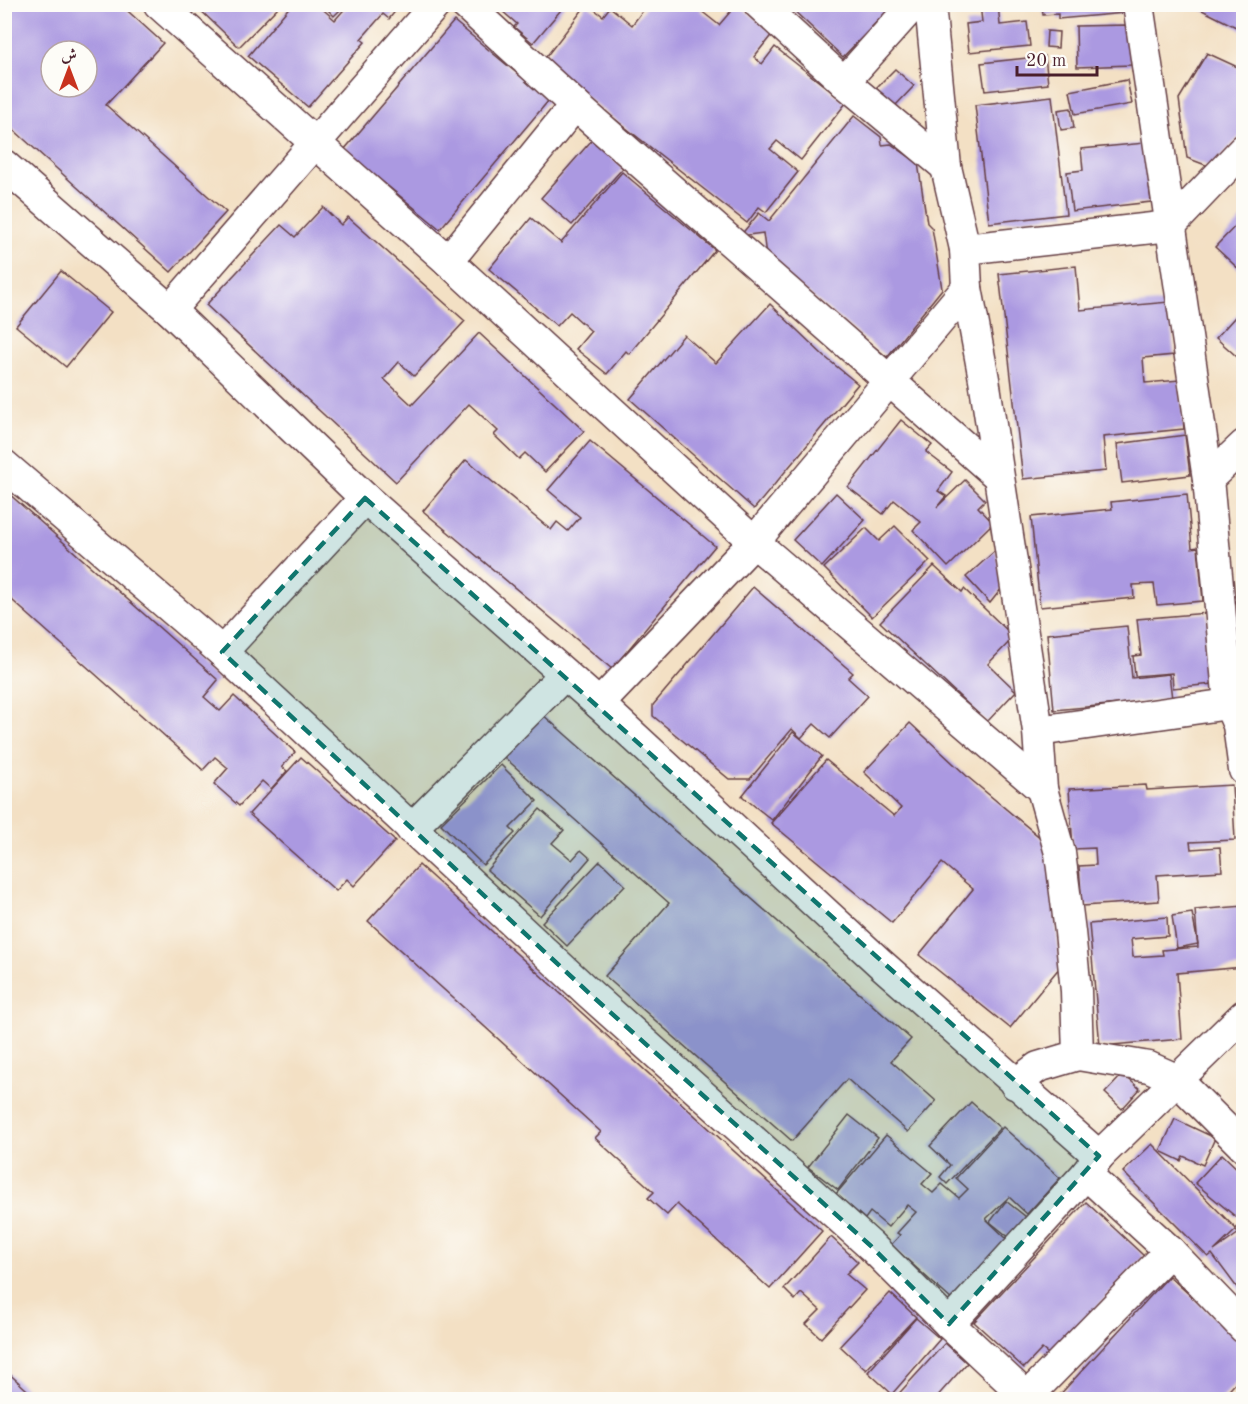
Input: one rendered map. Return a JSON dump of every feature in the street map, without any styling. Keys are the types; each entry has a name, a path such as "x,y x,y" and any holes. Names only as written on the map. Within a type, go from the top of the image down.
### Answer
{"street":[{"path":"159,4 448,261 754,542 1042,789"},
{"path":"170,310 436,4"},
{"path":"465,4 574,105 998,476"},
{"path":"759,4 844,82 946,167"},
{"path":"844,82 914,4"},
{"path":"930,4 946,167 965,249 968,288 1038,731 1042,789 1060,853 1076,991 1078,1055"},
{"path":"1138,4 1208,479 1244,770"},
{"path":"448,261 574,105"},
{"path":"965,249 1170,226 1244,149"},
{"path":"4,165 170,310 365,498 599,704 1015,1084 1244,1328"},
{"path":"599,704 754,542 968,288"},
{"path":"1208,479 1244,445"},
{"path":"4,465 222,652 590,994 872,1246 949,1324 1029,1398 1170,1251"},
{"path":"222,652 365,498"},
{"path":"411,829 564,675"},
{"path":"1038,731 1237,716"},
{"path":"949,1324 1093,1165 1176,1079 1244,1015"},
{"path":"1015,1084 1038,1067 1078,1055 1149,1067 1176,1079 1244,1147"}],"highlighted area":[{"path":"365,498 1099,1156 949,1324 871,1246 590,994 222,652"}],"building":[{"path":"4,4 120,4 163,43 106,105 226,212 171,272 4,121"},
{"path":"194,4 281,4 239,47"},
{"path":"292,4 317,4 335,20 349,4 401,4 389,19 383,14 361,39 365,42 308,107 248,56"},
{"path":"322,4 346,4 334,16"},
{"path":"494,4 566,4 533,43 514,27 517,24"},
{"path":"587,4 603,16 610,7 632,25 648,4 705,4 700,10 719,25 737,4 773,33 754,57 762,64 775,47 846,103 801,160 777,141 770,149 798,172 766,212 759,207 747,223 542,62"},
{"path":"787,4 885,4 889,9 843,57"},
{"path":"980,4 998,4 1000,25 1027,22 1030,46 969,52 966,24 982,22"},
{"path":"1042,4 1124,4 1125,13 1058,19 1058,14 1043,15"},
{"path":"1190,4 1244,4 1244,31"},
{"path":"454,21 549,100 440,229 344,150"},
{"path":"1129,25 1131,65 1077,67 1076,26"},
{"path":"1047,31 1059,32 1058,48 1046,47"},
{"path":"1207,53 1244,70 1244,132 1211,167 1187,158 1179,99"},
{"path":"1045,56 1048,84 985,91 981,63"},
{"path":"895,69 914,86 895,106 876,88"},
{"path":"1127,80 1132,104 1075,114 1070,91"},
{"path":"1052,96 1066,214 989,223 975,105"},
{"path":"1071,108 1074,128 1061,130 1058,110"},
{"path":"854,116 881,137 882,145 891,144 918,163 927,223 932,228 942,289 887,357 808,293 768,270 763,233 740,236 759,213 769,221"},
{"path":"592,140 623,168 572,225 541,198"},
{"path":"1145,143 1151,202 1072,211 1067,172 1083,170 1081,149"},
{"path":"622,172 715,250 629,354 626,351 607,374 576,349 591,331 570,312 557,326 489,269 531,218 561,243"},
{"path":"323,207 341,225 348,217 465,321 414,376 399,362 384,379 412,405 479,333 584,431 545,472 525,453 519,459 494,435 498,431 469,404 396,482 206,305 281,225 295,237"},
{"path":"1244,217 1244,274 1215,247"},
{"path":"1076,266 1080,310 1169,302 1174,355 1143,358 1145,383 1180,380 1184,429 1103,437 1106,471 1023,479 999,274"},
{"path":"61,271 111,312 66,367 16,326"},
{"path":"770,304 825,357 858,384 754,509 630,399 684,335 716,363"},
{"path":"1244,307 1244,363 1216,338"},
{"path":"901,420 932,445 926,452 952,472 938,491 946,496 937,507 965,480 985,500 978,507 993,523 948,567 913,530 921,522 894,500 883,514 848,487"},
{"path":"1185,435 1190,475 1122,483 1117,444"},
{"path":"590,441 715,546 612,669 423,511 466,460 551,530 557,522 568,531 580,517 548,490"},
{"path":"7,492 218,680 204,697 220,711 234,696 295,752 282,767 287,771 271,789 262,781 239,806 214,784 228,768 215,757 203,770 4,593 4,495"},
{"path":"836,493 865,520 822,567 793,540"},
{"path":"1187,494 1192,548 1198,547 1203,601 1157,605 1154,584 1133,585 1134,598 1040,607 1031,517 1112,509 1111,502"},
{"path":"895,526 930,561 872,617 824,568 866,528 879,541"},
{"path":"996,550 1002,588 990,603 966,577"},
{"path":"934,566 962,592 964,589 1014,637 988,664 1016,691 987,722 880,622"},
{"path":"753,587 853,673 848,678 868,696 830,738 814,724 801,738 792,729 750,779 729,779 653,716 653,705"},
{"path":"1207,613 1213,684 1173,688 1172,673 1135,676 1133,656 1141,655 1137,619"},
{"path":"1127,626 1132,678 1169,674 1172,699 1054,710 1047,634"},
{"path":"542,714 911,1039 891,1061 936,1101 908,1132 847,1079 792,1141 605,976 669,903 504,757"},
{"path":"910,723 969,778 1049,845 1060,967 1010,1028 919,955 973,889 942,863 892,923 771,823 826,760 894,816 901,808 864,772"},
{"path":"793,732 822,756 772,820 742,796"},
{"path":"301,757 395,841 354,886 347,879 336,891 249,814"},
{"path":"501,765 537,801 510,828 515,833 483,865 441,824"},
{"path":"1146,785 1147,790 1232,785 1235,840 1190,842 1191,849 1220,847 1222,871 1157,875 1159,901 1082,906 1079,866 1096,865 1095,848 1073,849 1069,789"},
{"path":"540,809 564,830 552,843 572,860 581,850 590,858 540,916 487,870"},
{"path":"600,861 625,885 567,946 542,922"},
{"path":"419,865 822,1231 770,1289 677,1204 667,1215 648,1198 654,1192 595,1138 601,1132 368,921"},
{"path":"1244,906 1244,967 1177,973 1182,1039 1100,1046 1089,924 1167,917 1168,936 1131,939 1133,957 1163,955 1162,950 1198,947 1195,910"},
{"path":"1192,913 1198,944 1177,948 1172,916"},
{"path":"1123,1074 1140,1089 1122,1109 1105,1093"},
{"path":"971,1102 1000,1128 947,1184 940,1177 950,1165 930,1146"},
{"path":"849,1115 878,1138 838,1190 808,1167"},
{"path":"1175,1119 1215,1138 1203,1165 1183,1156 1181,1161 1160,1151"},
{"path":"1003,1127 1060,1178 1027,1214 1009,1197 986,1219 1008,1240 953,1301 891,1245 900,1235 897,1233 916,1212 907,1205 888,1227 870,1212 865,1219 836,1194 886,1135 932,1173 922,1184 933,1193 942,1184 959,1198 968,1189 956,1178"},
{"path":"1152,1144 1236,1229 1244,1220 1244,1297 1212,1254 1208,1257 1123,1172","holes":["1236,1230 1239,1233 1214,1251"]},
{"path":"1222,1154 1244,1175 1244,1209 1236,1217 1195,1183"},
{"path":"1006,1201 1026,1217 1010,1238 990,1222"},
{"path":"1086,1202 1144,1256 1051,1356 1042,1349 1024,1368 974,1322"},
{"path":"831,1237 858,1262 846,1274 865,1290 821,1338 806,1324 820,1310 801,1293 795,1300 784,1289"},
{"path":"1169,1276 1244,1345 1244,1374 1220,1400 1055,1400"},
{"path":"890,1293 916,1317 866,1370 840,1346"},
{"path":"916,1318 940,1339 892,1394 868,1372"},
{"path":"945,1343 967,1363 934,1400 920,1397 918,1400 893,1400"},
{"path":"4,1369 38,1400 4,1400"}]}
